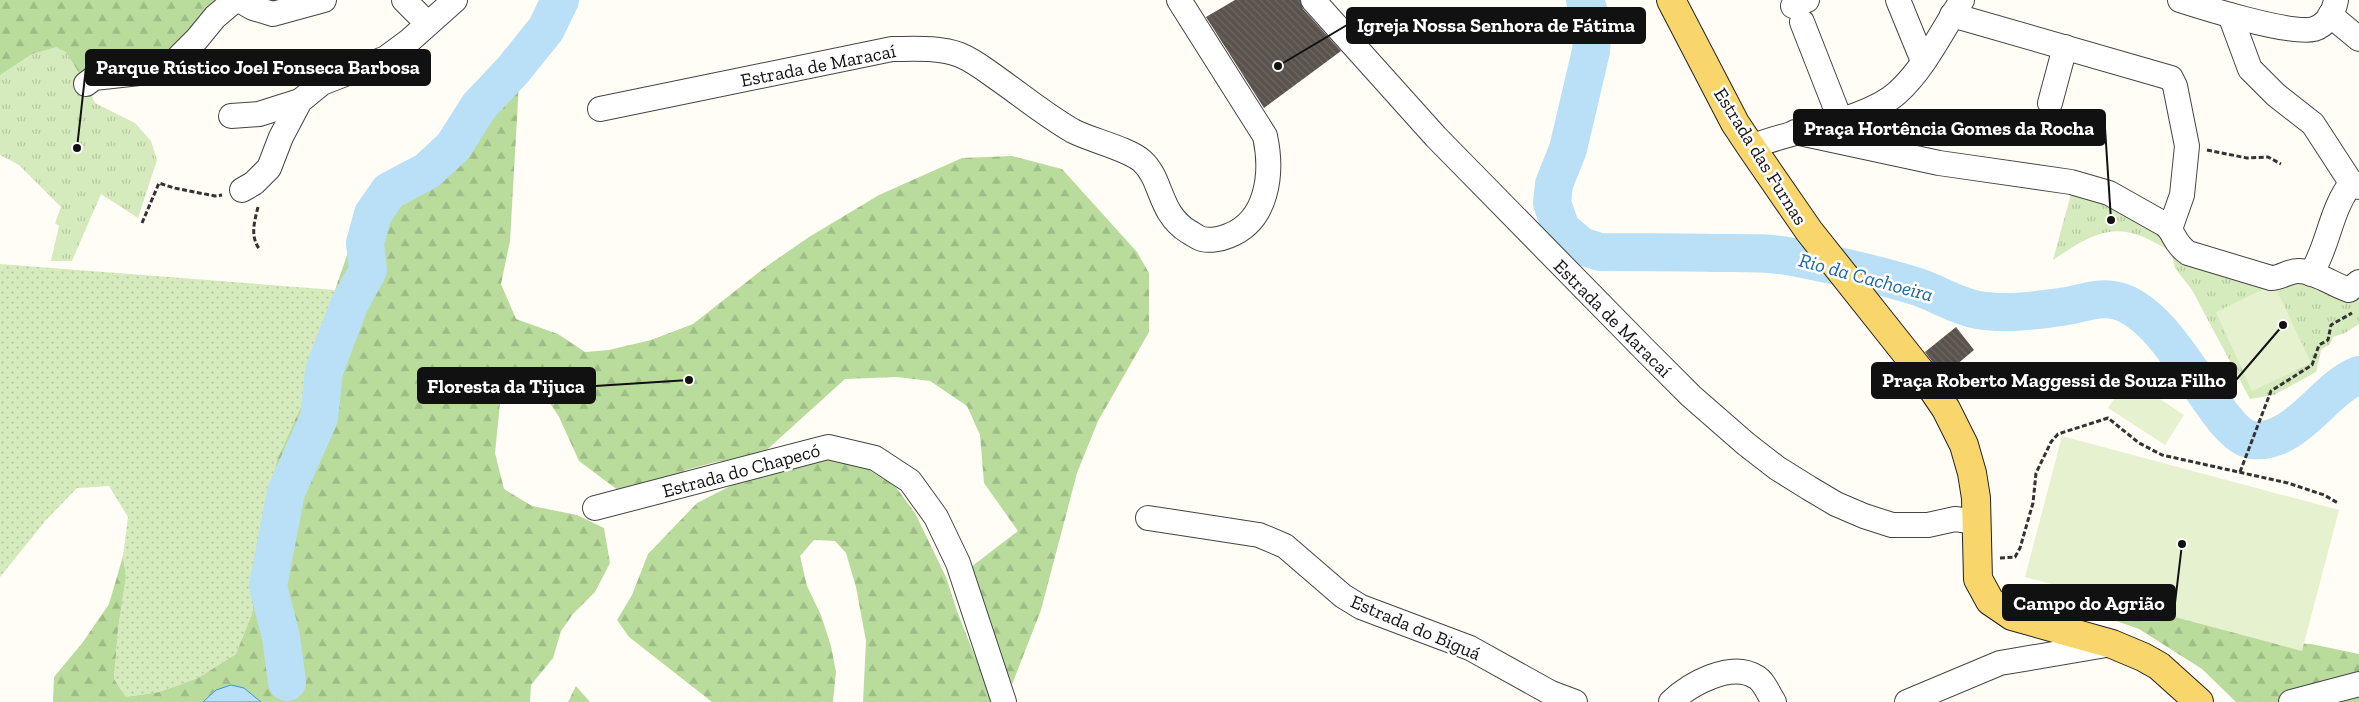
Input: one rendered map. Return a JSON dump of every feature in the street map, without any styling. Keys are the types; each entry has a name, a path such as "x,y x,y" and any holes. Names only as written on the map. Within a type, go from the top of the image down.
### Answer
{"main road":[{"name":"Estrada das Furnas","path":"1671,0 1735,123 1751,147 1809,231 1921,372 1946,409 1964,445 1972,473 1976,498 1979,551 1978,579 1990,601 1996,608 2012,616 2112,644 2143,657 2159,666 2199,702"}],"street":[{"path":"86,84 94,78 157,71 174,62 197,39 215,17 235,0"},
{"path":"239,0 253,8 273,14 322,1"},
{"path":"404,0 427,23"},
{"path":"231,116 259,114 300,101 322,84 386,58 409,41 455,0"},
{"name":"Estrada de Maracaí","path":"600,109 892,49 939,50 960,55 980,66 1038,109 1074,131 1134,156 1149,170 1161,199 1178,224 1202,239 1221,239 1240,232 1255,217 1264,197 1269,156 1264,136 1179,0"},
{"name":"Estrada de Maracaí","path":"1313,0 1436,137 1644,350 1691,396 1770,462 1836,504 1892,525 1928,524 1955,519 1977,522"},
{"path":"1898,0 1923,61"},
{"path":"2180,0 2230,15 2291,28 2313,29 2324,24 2333,8 2359,39"},
{"path":"1751,147 1874,108 1896,94 1923,61 1957,8 2064,47 2171,78 2175,86 2187,146 2182,195 2170,229"},
{"path":"1800,9 1840,119"},
{"path":"2230,15 2250,69 2276,95 2313,124 2355,185 2342,194 2330,222 2319,261 2311,274"},
{"path":"2050,103 2064,47"},
{"path":"251,197 254,183 269,168 281,137 300,101"},
{"path":"1795,132 1939,163 2071,182 2109,193 2170,229 2178,246 2188,253 2271,278 2279,278 2297,271 2311,274 2355,295"},
{"name":"Estrada do Chapecó","path":"595,508 828,447 875,458 910,481 936,517 958,563 1004,702"},
{"name":"Estrada do Biguá","path":"1148,518 1258,535 1285,546 1343,596 1361,606 1381,616 1462,644 1551,693 1575,702"},
{"path":"1907,702 2000,663 2112,644"},
{"path":"1672,702 1684,691 1709,676 1745,673 1757,677 1774,702"},
{"path":"2291,702 2359,684"}],"path":[{"path":"2187,146 2247,158 2268,157 2281,164"},
{"path":"142,223 159,183 174,188 216,196 251,197 254,243 260,250"},
{"path":"2240,472 2271,391 2312,365 2319,345 2328,340 2330,325 2355,295"},
{"path":"1979,551 1993,558 2015,558 2020,548 2032,503 2036,473 2051,442 2058,434 2108,418 2139,443 2162,455 2312,490 2338,503"}],"green space":[{"path":"0,0 234,0 225,24 115,85 100,74 91,100 0,98"},
{"path":"56,47 66,52 86,84 95,103 135,123 151,141 157,160 138,218 101,194 72,261 51,261 59,226 55,223 61,207 19,165 0,155 0,75 32,54"},
{"path":"534,59 519,83 510,241 501,284 516,319 558,334 585,352 609,350 651,340 693,324 767,266 809,237 879,195 962,158 1012,156 1062,169 1137,252 1149,273 1149,332 1098,421 1077,473 1041,610 1011,687 971,567 1018,531 984,483 980,435 967,406 930,381 897,377 845,379 760,456 716,462 686,470 660,484 619,491 579,461 559,417 533,377 501,393 495,453 504,489 532,506 577,515 604,528 610,563 595,592 573,614 561,631 553,658 531,685 530,702 261,702 244,688 216,690 203,702 53,702 54,677 83,642 109,604 123,556 126,577 118,629 114,679 126,697 159,692 198,678 236,654 253,611 257,561 277,460 307,393 335,290 365,203"},
{"path":"2074,183 2173,238 2279,278 2359,296 2359,324 2345,333 2333,337 2330,344 2321,350 2316,372 2274,395 2250,399 2192,290 2175,268 2171,252 2138,235 2110,232 2084,241 2053,260"},
{"path":"0,264 335,290 307,393 277,460 257,561 253,611 236,654 198,678 159,692 126,697 114,679 118,629 126,577 123,556 128,517 109,486 77,488 46,520 0,577"},
{"path":"2274,284 2311,363 2252,391 2216,312"},
{"path":"2128,378 2184,415 2165,445 2108,408"},
{"path":"2062,436 2339,510 2302,651 2025,577"},
{"path":"828,454 859,464 895,486 915,513 946,577 980,669 997,702 863,702 866,641 856,587 846,553 835,541 814,540 800,556 807,586 821,615 831,646 836,672 833,702 712,702 629,637 617,620 632,595 648,554 697,503 756,473"},
{"path":"2100,596 2295,643 2311,644 2359,654 2359,702 2236,702 2202,669 2139,629 2105,617 2095,609 2088,598"},
{"path":"576,686 590,702 568,702"}],"water":[{"path":"231,685 244,688 261,702 203,702 216,690"}],"building":[{"path":"1235,0 1300,0 1303,9 1341,51 1264,108 1206,17"},
{"path":"1956,327 1974,350 1943,376 1925,352"}],"waterway":[{"path":"287,682 281,637 268,586 286,492 319,418 324,371 349,305 368,270 365,243 373,214 389,191 427,171 453,147 479,106 513,70 546,29 560,0"},
{"name":"Rio da Cachoeira","path":"1585,0 1593,25 1591,51 1568,149 1554,184 1552,203 1561,229 1581,246 1600,252 1755,253 1784,255 1888,278 1926,290 1962,306 1978,310 2011,312 2067,306 2105,299 2118,301 2139,311 2158,329 2224,418 2238,433 2252,440 2268,439 2282,434 2296,425 2346,382 2359,375"}],"place":[{"name":"Igreja Nossa Senhora de Fátima","path":"1278,66"},
{"name":"Parque Rústico Joel Fonseca Barbosa","path":"77,148"},
{"name":"Praça Hortência Gomes da Rocha","path":"2111,220"},
{"name":"Praça Roberto Maggessi de Souza Filho","path":"2283,325"},
{"name":"Floresta da Tijuca","path":"689,380"},
{"name":"Campo do Agrião","path":"2182,544"}]}
